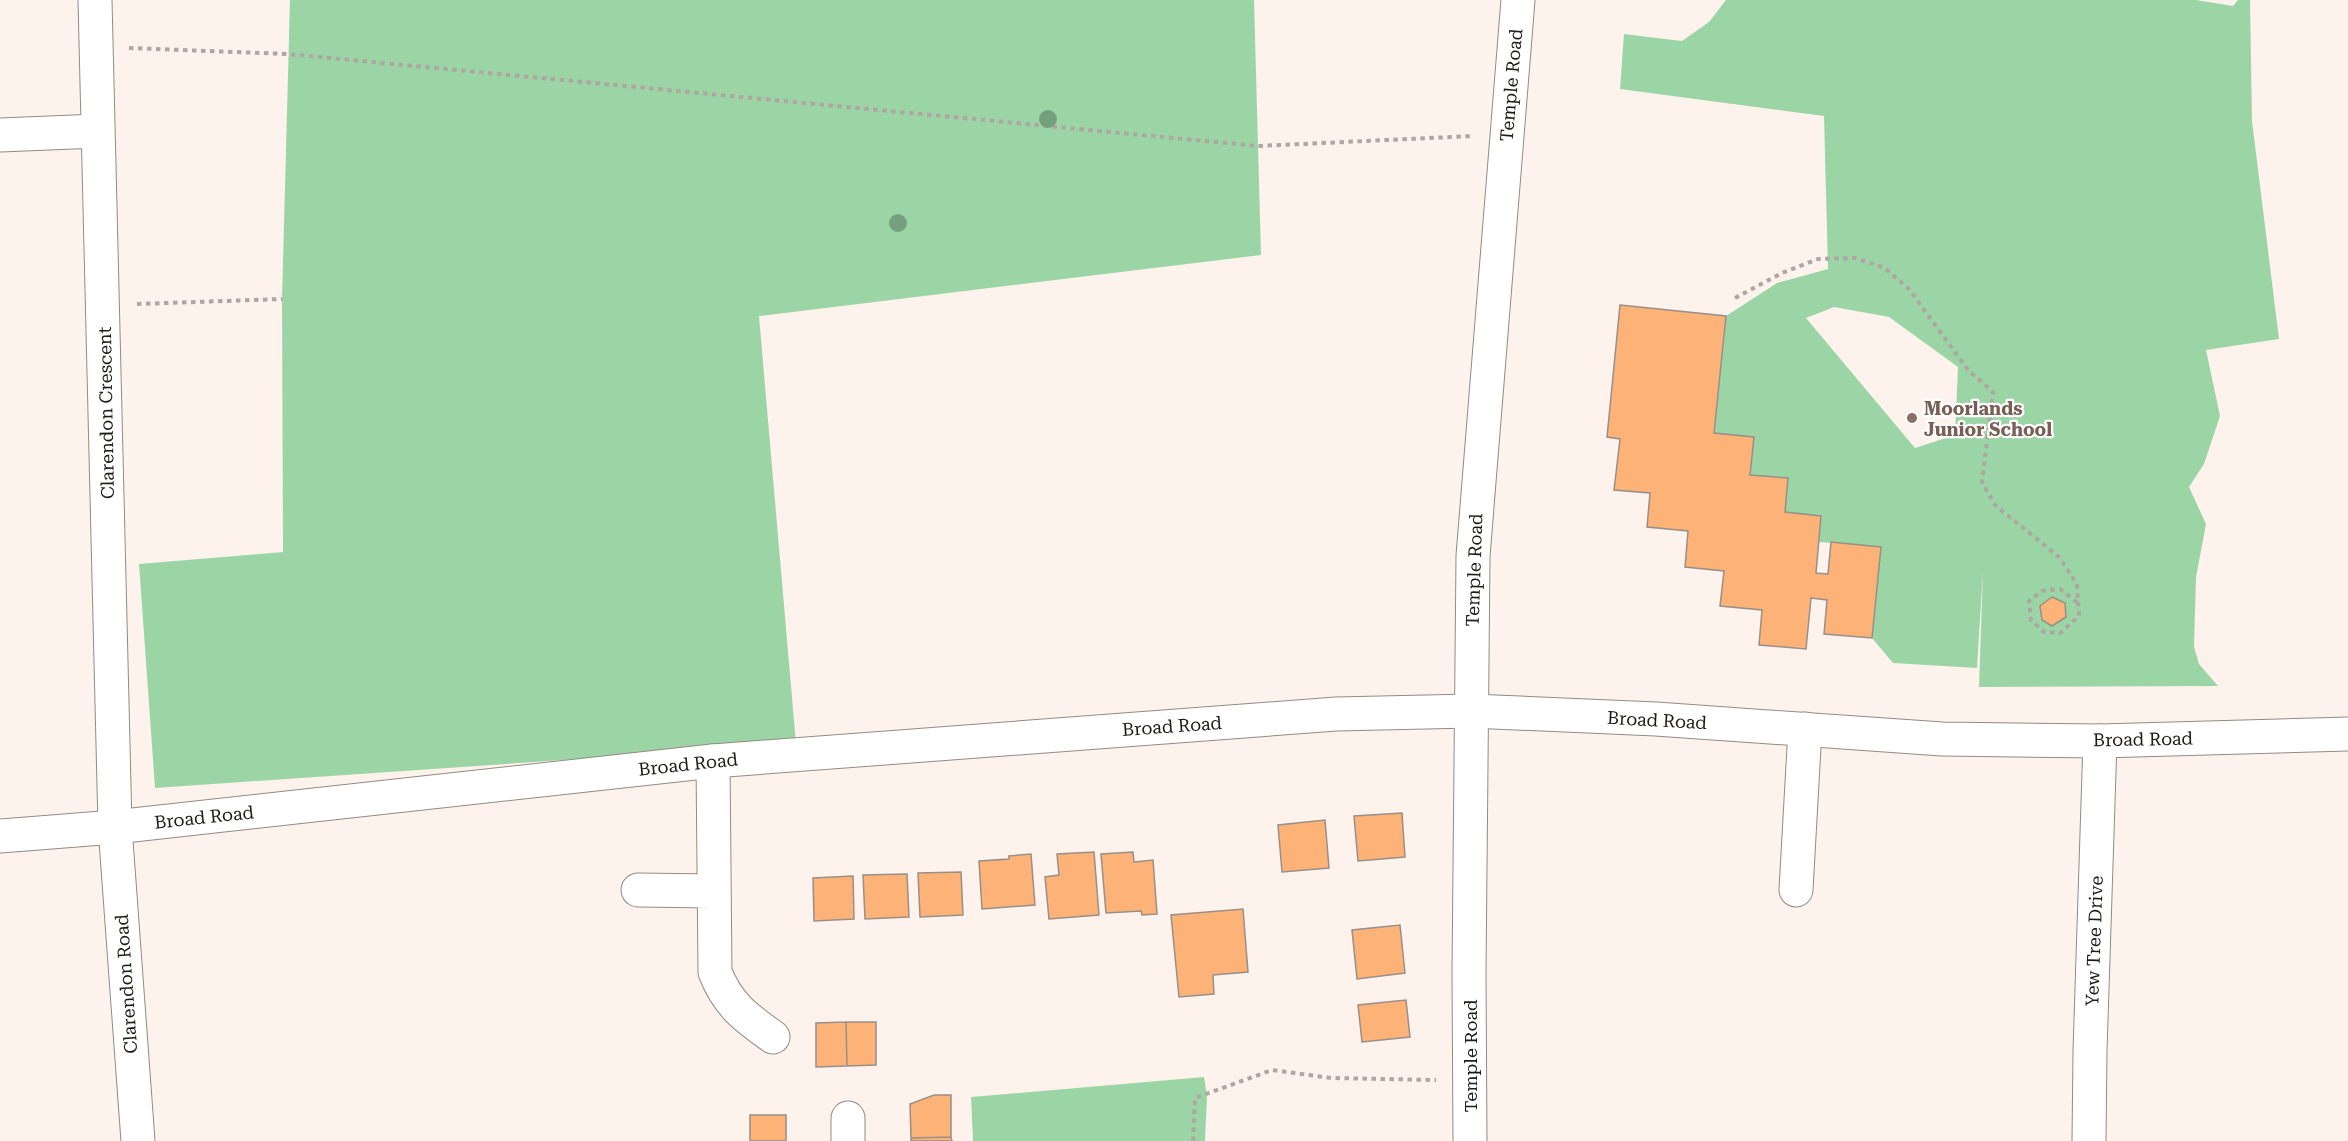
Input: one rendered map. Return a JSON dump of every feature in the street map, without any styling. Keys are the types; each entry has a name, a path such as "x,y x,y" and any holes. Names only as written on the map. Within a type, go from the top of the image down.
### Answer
{"street":[{"name":"Clarendon Crescent","path":"95,0 115,827"},
{"name":"Temple Road","path":"1470,1141 1473,556 1518,0"},
{"path":"0,135 98,131"},
{"name":"Broad Road","path":"0,836 115,827 713,761 1336,714 1471,711 1656,719 1942,740 2100,741 2348,734"},
{"path":"1796,890 1805,729"},
{"name":"Yew Tree Drive","path":"2089,1141 2100,741"},
{"path":"713,761 716,972 723,993 746,1018 773,1037"},
{"name":"Clarendon Road","path":"115,827 138,1141"},
{"path":"638,890 714,891"}],"path":[{"path":"96,47 288,54 1258,146 1507,134"},
{"path":"1735,298 1782,273 1818,259 1855,258 1885,268 1909,289 1968,370 1993,392 1982,482 1995,505 2059,557 2077,584 2079,616 2060,633 2044,632 2031,620 2029,601 2042,591 2060,589 2078,603"},
{"path":"103,306 282,299"},
{"path":"1193,1141 1195,1098 1272,1070 1331,1078 1470,1080"}],"green space":[{"path":"290,0 1254,0 1261,255 759,316 796,744 155,788 139,564 283,552 282,299"},
{"path":"1726,0 2196,0 2233,6 2238,0 2250,0 2252,121 2279,339 2206,350 2220,416 2204,464 2189,487 2206,524 2196,577 2194,647 2199,664 2218,686 1979,687 1983,571 1977,668 1893,663 1872,638 1881,547 1819,542 1821,516 1785,512 1788,478 1750,475 1753,437 1714,433 1726,316 1777,283 1828,269 1824,116 1620,89 1624,34 1682,41 1709,22","holes":["1834,307 1889,317 1958,367 1955,435 1915,448 1806,318"]},
{"path":"1204,1077 1207,1096 1205,1141 973,1141 971,1097"}],"building":[{"path":"1620,305 1726,316 1714,433 1754,437 1750,475 1788,478 1785,512 1821,516 1816,573 1828,574 1831,542 1881,547 1872,638 1824,634 1827,600 1811,598 1806,649 1759,645 1762,610 1720,606 1724,571 1685,567 1688,531 1647,527 1650,493 1614,490 1620,439 1607,437"},
{"path":"2052,597 2065,603 2066,617 2052,626 2042,620 2040,606"},
{"path":"1402,813 1405,857 1358,861 1354,816"},
{"path":"1325,820 1329,868 1282,872 1278,825"},
{"path":"1094,852 1099,915 1049,919 1045,877 1059,875 1057,854"},
{"path":"1133,852 1134,862 1153,860 1157,914 1142,915 1141,911 1106,913 1101,854"},
{"path":"1031,854 1035,905 982,909 979,861 1009,859 1009,856"},
{"path":"961,872 963,915 920,917 918,873"},
{"path":"907,874 909,917 865,919 863,875"},
{"path":"853,876 854,919 814,921 813,878"},
{"path":"1243,909 1248,972 1213,975 1214,994 1179,997 1171,915"},
{"path":"1400,925 1405,973 1357,979 1352,930"},
{"path":"1406,1000 1410,1037 1362,1042 1358,1005"},
{"path":"846,1022 847,1066 816,1067 816,1023"},
{"path":"846,1022 876,1022 876,1065 847,1066"},
{"path":"934,1095 951,1095 951,1137 911,1138 910,1104"},
{"path":"750,1115 786,1115 786,1141 750,1141"},
{"path":"951,1137 952,1141 911,1141 911,1138"}],"place":[{"name":"Moorlands Junior School","path":"1912,418"}]}
